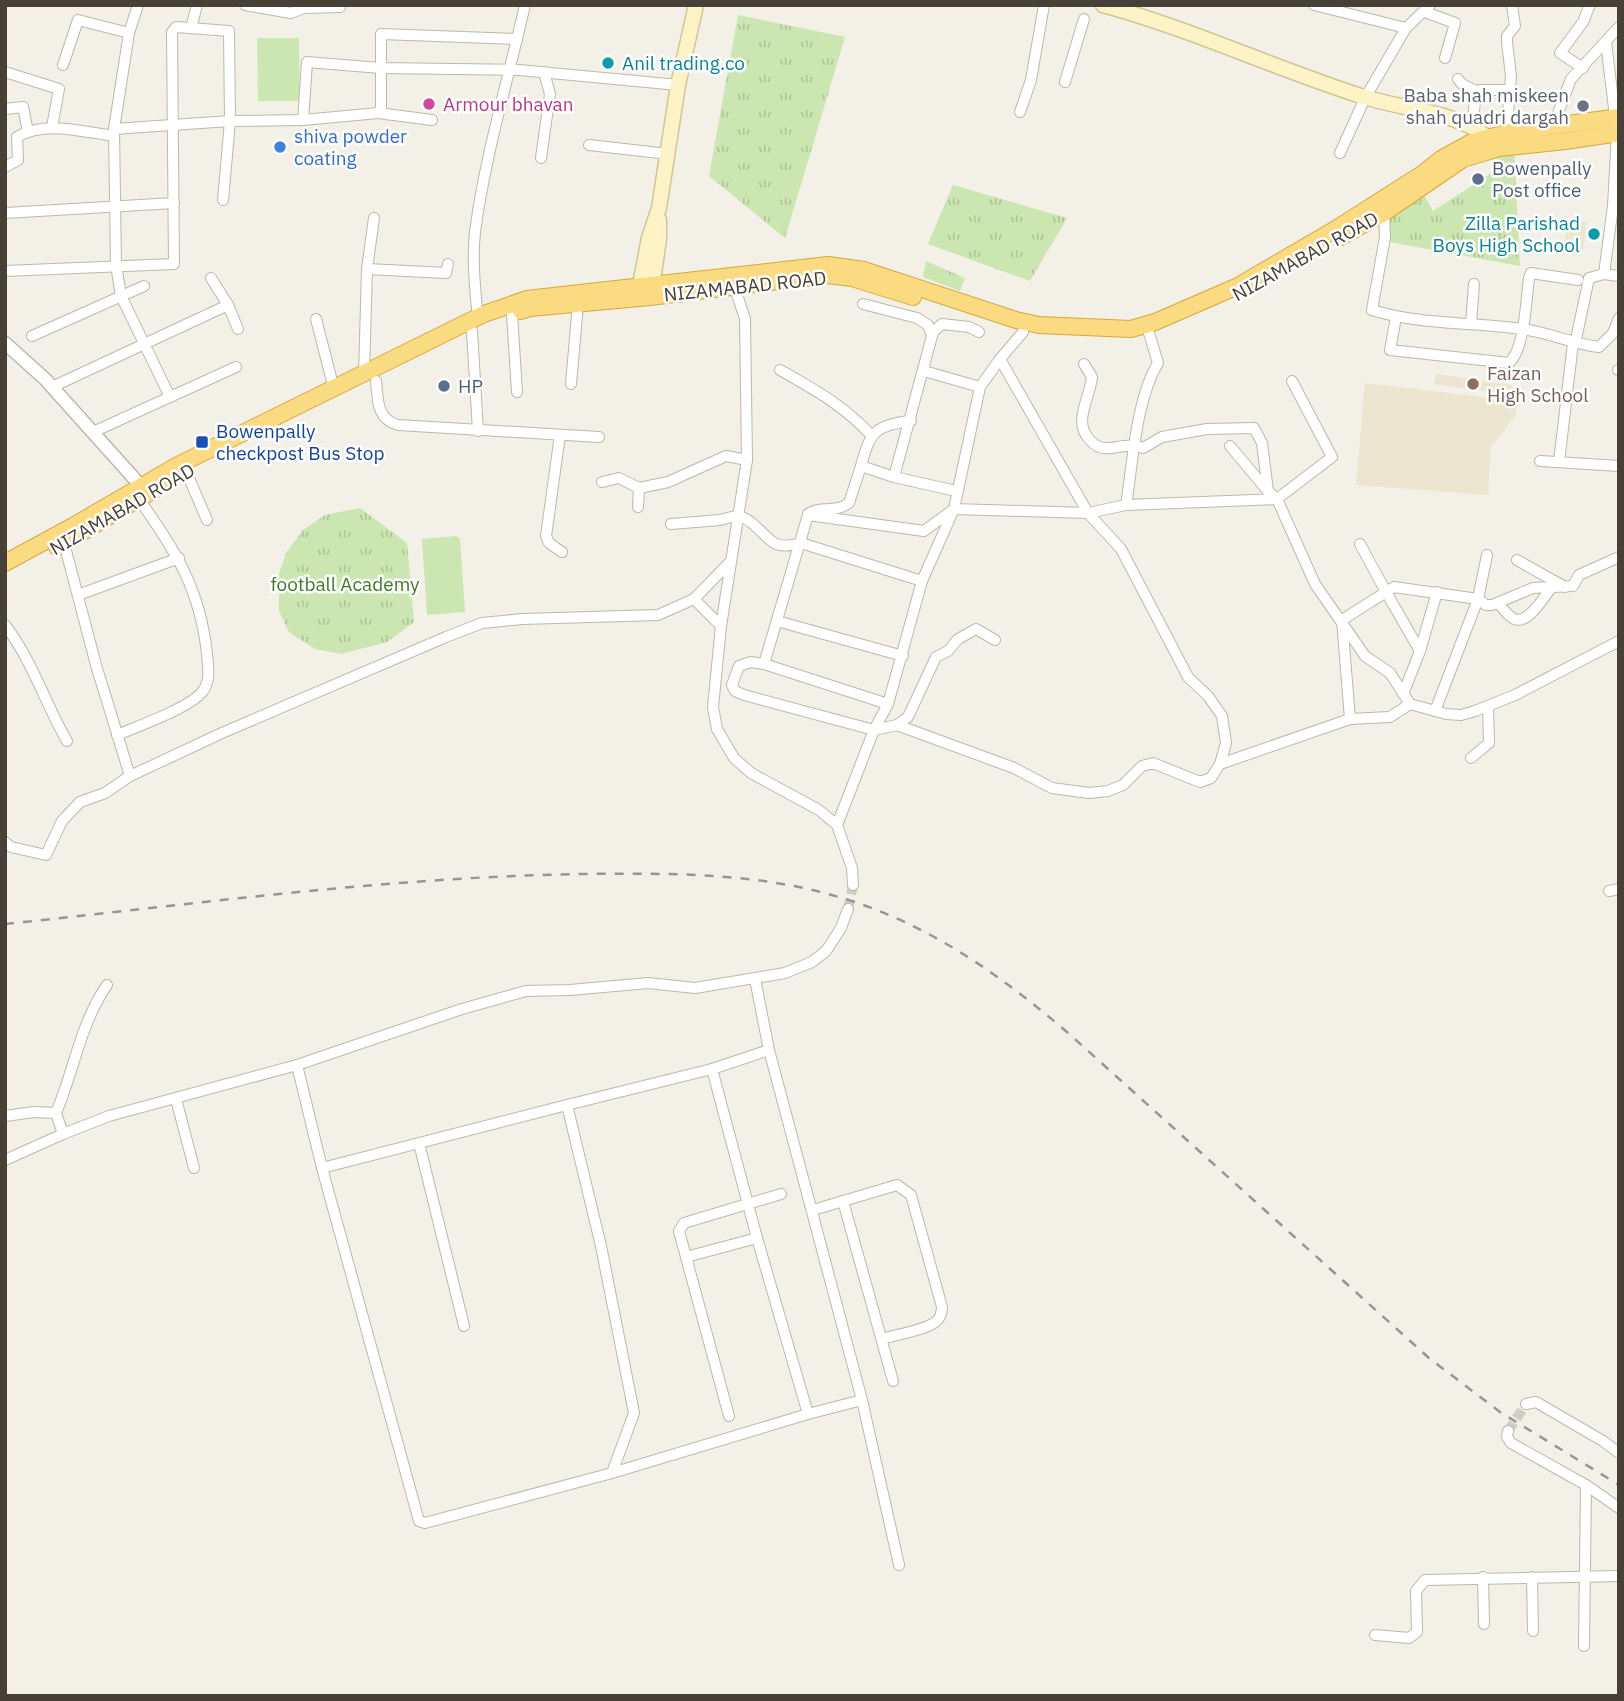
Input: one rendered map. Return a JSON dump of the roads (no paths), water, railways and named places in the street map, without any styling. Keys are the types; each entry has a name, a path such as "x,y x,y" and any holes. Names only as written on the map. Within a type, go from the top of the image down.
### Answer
{"highway":[{"path":"1487,136 1553,126 1617,125"},
{"name":"NIZAMABAD ROAD","path":"5,563 140,492 527,299 734,285 828,275 852,278 1023,332 1116,336 1149,333 1198,314 1384,213 1444,171 1474,155 1499,148 1565,141 1617,125"},
{"name":"NIZAMABAD ROAD","path":"475,324 530,309 578,304 806,266 828,265 864,270 1016,320 1039,325 1131,329 1155,322 1238,286 1334,230 1441,159 1487,136"},
{"name":"NIZAMABAD ROAD","path":"5,575 64,543 219,444 334,389 370,378"}],"main road":[{"path":"644,291 649,238 659,208 678,85 696,5"},
{"path":"1103,5 1142,15 1297,75 1365,98 1472,125 1487,136"}],"street":[{"path":"138,5 129,33 114,132 116,265 121,296 170,397"},
{"path":"191,28 197,5"},
{"path":"245,5 291,13 318,6 340,8"},
{"path":"478,431 473,275 475,233 488,160 525,5"},
{"path":"1020,112 1031,80 1044,5"},
{"path":"1127,5 1142,15"},
{"path":"1314,5 1406,29"},
{"path":"1510,132 1511,76 1507,36 1515,26 1512,5"},
{"path":"1583,68 1560,53 1583,22 1590,5"},
{"path":"1339,153 1365,98 1406,29 1427,9 1455,23 1445,58"},
{"path":"1065,82 1084,19"},
{"path":"63,65 78,20 129,33"},
{"path":"5,271 174,264 172,32 176,27 229,32 230,121 223,200"},
{"path":"1553,126 1571,79 1619,27"},
{"path":"378,113 382,108 381,34 517,39"},
{"path":"1604,275 1613,206 1617,125 1606,42"},
{"path":"303,120 307,62 380,68 544,72 678,85"},
{"path":"5,72 59,89 52,127"},
{"path":"541,158 550,94 544,72"},
{"path":"1458,79 1478,92"},
{"path":"1472,125 1478,92 1482,89 1510,90"},
{"path":"5,109 23,107 28,132"},
{"path":"5,167 18,160 17,137 52,127 114,132 230,121 303,120 378,113 432,120"},
{"path":"589,145 668,154"},
{"path":"5,213 174,204"},
{"path":"1384,213 1385,237 1372,310 1396,317 1523,329 1563,337 1574,344 1599,347 1613,333 1619,318"},
{"path":"374,218 367,269 370,378 381,413 390,423 478,431 599,437"},
{"path":"367,269 446,273 448,264"},
{"path":"1396,317 1390,350 1509,363 1515,357 1523,329 1531,273 1578,280"},
{"path":"1559,462 1574,344 1589,278 1619,276"},
{"path":"211,278 228,304 238,329"},
{"path":"734,285 745,319 747,460 721,626 713,707 717,729 734,758 751,773 819,810 836,825 852,868 853,885"},
{"path":"1471,324 1474,285"},
{"path":"32,336 144,286"},
{"path":"52,387 228,304"},
{"path":"571,384 578,304"},
{"path":"863,304 916,318 928,325 932,336"},
{"path":"512,314 517,391"},
{"path":"316,319 334,389"},
{"path":"894,477 933,332 942,324 969,327 979,332"},
{"path":"836,825 874,730 888,704 922,580 954,509 980,387 1023,332"},
{"path":"1126,505 1140,412 1158,363 1149,333"},
{"path":"5,343 52,387 93,432 140,492 179,558 205,626 209,674 203,691 170,713 117,735"},
{"path":"897,725 1014,768 1052,788 1089,793 1108,791 1123,785 1142,766 1153,763 1200,782 1211,778 1220,764 1226,743 1222,716 1208,696 1188,677 1121,549 1088,513 1000,359"},
{"path":"1084,364 1092,377 1090,393 1080,422 1083,432 1091,442 1102,449 1136,445 1143,448 1162,437 1207,429 1254,428 1262,443 1267,490"},
{"path":"93,432 236,367"},
{"path":"780,370 850,413 872,436"},
{"path":"924,371 980,387"},
{"path":"808,514 924,531 954,509 1088,513 1126,505 1278,499 1332,457 1292,382"},
{"path":"808,514 817,510 835,511 849,503 868,440 886,425 911,421"},
{"path":"560,435 545,536 549,543 562,552"},
{"path":"1230,446 1267,490 1278,499 1315,584 1335,614 1342,620 1365,656 1391,673 1410,704 1461,715 1516,695 1619,640"},
{"path":"602,482 619,478 639,488 668,482 726,456 747,460"},
{"path":"1540,461 1619,466"},
{"path":"861,466 894,477 956,491"},
{"path":"186,471 207,520"},
{"path":"638,507 639,488"},
{"path":"764,664 808,514"},
{"path":"671,524 720,520 738,515 754,524 768,541 787,547 801,543 922,580"},
{"path":"64,543 130,776"},
{"path":"1360,544 1420,651"},
{"path":"1435,711 1478,599 1487,555"},
{"path":"1342,620 1394,587 1478,599 1486,604 1498,603 1533,588 1573,586 1578,575 1584,571 1619,557"},
{"path":"78,595 179,558"},
{"path":"1517,560 1565,588"},
{"path":"5,842 11,847 46,855 62,821 80,802 105,793 130,776 222,733 482,623 552,616 658,615 694,599 731,561"},
{"path":"1498,603 1515,619 1523,620 1551,588"},
{"path":"1403,694 1420,651 1437,592"},
{"path":"694,599 721,626"},
{"path":"1342,620 1350,719"},
{"path":"777,621 903,656"},
{"path":"5,625 15,637 37,678 67,741"},
{"path":"888,704 751,662 739,666 732,688 744,695 874,730 897,725 908,717 936,657 948,651 958,639 976,629 995,640"},
{"path":"1220,764 1350,719 1390,717 1410,704"},
{"path":"1471,758 1489,743 1488,706"},
{"path":"5,1160 109,1116 297,1065 462,1009 526,991 649,983 695,988 785,973 826,951 841,928 848,909"},
{"path":"755,979 769,1050 862,1400 899,1565"},
{"path":"63,1134 57,1113 84,1031 98,998 107,985"},
{"path":"322,1168 712,1069 769,1050"},
{"path":"297,1065 322,1168 419,1521 425,1523 612,1473 862,1400"},
{"path":"712,1069 808,1415"},
{"path":"176,1099 194,1168"},
{"path":"567,1105 601,1245 634,1413 612,1473"},
{"path":"5,1116 34,1112 57,1113"},
{"path":"419,1143 464,1326"},
{"path":"813,1210 897,1185 911,1195 942,1307 938,1320 930,1325 882,1339"},
{"path":"729,1416 679,1231 684,1223 781,1194"},
{"path":"843,1201 893,1381"},
{"path":"686,1257 757,1238"},
{"path":"1526,1404 1536,1402 1619,1453"},
{"path":"1508,1431 1507,1437 1511,1443 1586,1485 1619,1508"},
{"path":"1584,1646 1586,1485"},
{"path":"1375,1635 1409,1637 1417,1632 1416,1591 1425,1580 1619,1576"},
{"path":"1483,1577 1484,1624"},
{"path":"1532,1577 1533,1631"}],"tunnel":[{"path":"848,909 853,885"},
{"path":"1508,1431 1526,1404"}],"railway":[{"path":"5,924 365,886 581,874 690,875 761,881 831,895 866,906 947,944 1021,994 1067,1032 1429,1358 1500,1412 1619,1485"}],"place":[{"name":"Anil trading.co","path":"608,63"},
{"name":"Armour bhavan","path":"429,104"},
{"name":"Baba shah miskeen shah quadri dargah","path":"1583,106"},
{"name":"shiva powder coating","path":"280,147"},
{"name":"Bowenpally Post office","path":"1478,179"},
{"name":"Zilla Parishad Boys High School","path":"1594,234"},
{"name":"Faizan High School","path":"1473,384"},
{"name":"HP","path":"444,386"},
{"name":"Bowenpally checkpost Bus Stop","path":"202,442"}],"park label":[{"name":"football Academy","path":"345,584"}]}
